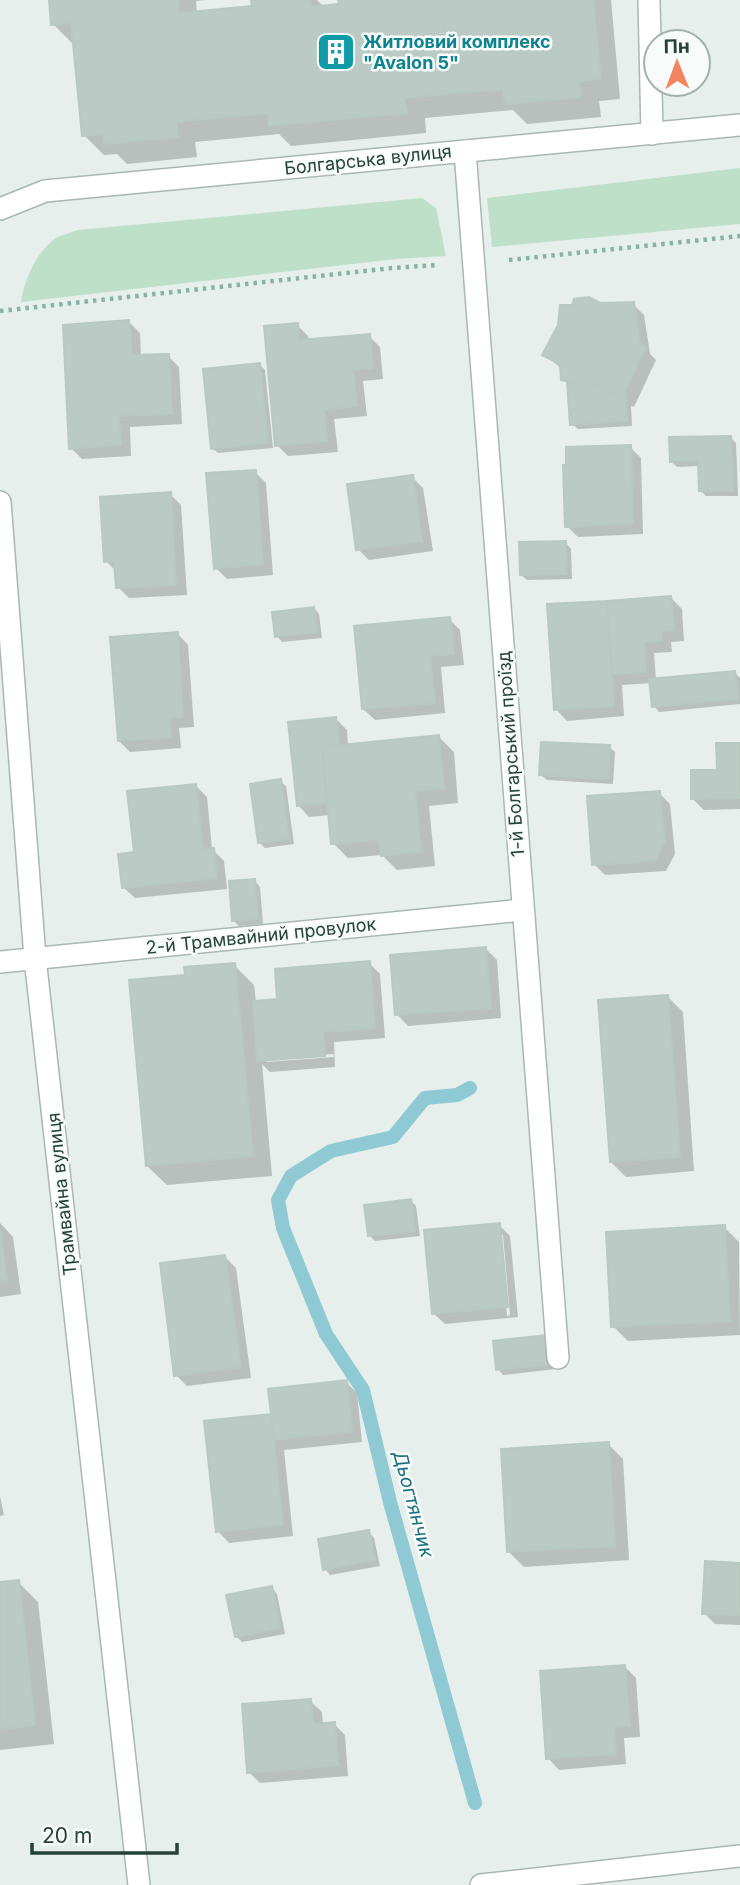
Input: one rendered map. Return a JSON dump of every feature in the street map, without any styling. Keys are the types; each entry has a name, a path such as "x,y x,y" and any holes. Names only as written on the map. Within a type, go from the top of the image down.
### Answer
{"street":[{"path":"649,0 652,134"},
{"name":"Болгарська вулиця","path":"0,209 45,191 740,125"},
{"name":"1-й Болгарський проїзд","path":"465,151 558,1358"},
{"name":"Трамвайна вулиця","path":"0,502 35,958 139,1885"},
{"name":"2-й Трамвайний провулок","path":"0,962 522,910"},
{"path":"481,1885 740,1856"}],"path":[{"path":"0,311 392,268 474,263 740,236"}],"green space":[{"path":"740,168 740,224 492,247 487,198"},
{"path":"422,198 436,208 446,256 396,259 21,302 28,277 40,253 55,239 78,230"}],"building":[{"name":"Житловий комплекс \"Avalon 5\"","path":"49,0 178,0 179,13 252,6 251,0 310,0 311,7 339,4 338,0 593,0 601,79 579,81 581,97 505,104 503,89 405,98 407,113 269,126 268,113 176,122 178,137 104,144 104,134 82,136 71,23 51,25"},
{"path":"589,297 600,303 634,302 640,344 646,347 622,397 595,385 580,385 561,380 560,364 542,355 558,325 560,305 572,305 574,299"},
{"path":"129,320 132,355 169,354 172,414 119,416 121,445 69,449 63,325"},
{"path":"298,323 299,340 370,334 373,368 353,370 357,406 324,409 327,441 275,446 264,326"},
{"path":"260,363 268,443 211,449 203,369"},
{"path":"567,382 595,385 622,397 625,390 627,421 570,425"},
{"path":"731,436 733,491 699,491 698,461 670,462 669,437"},
{"path":"631,445 633,524 565,527 563,465 566,465 566,447"},
{"path":"256,470 263,564 214,569 206,473"},
{"path":"413,475 422,541 356,550 347,484"},
{"path":"171,492 176,585 116,588 114,561 104,562 100,497"},
{"path":"566,541 567,574 520,575 519,542"},
{"path":"671,596 674,630 661,631 662,641 644,642 646,672 612,674 607,601"},
{"path":"607,601 614,706 554,710 547,604"},
{"path":"314,607 317,632 275,637 272,612"},
{"path":"450,617 454,654 430,656 435,703 362,709 354,626"},
{"path":"178,632 183,717 169,718 171,737 118,741 110,637"},
{"path":"735,671 738,699 652,707 649,679"},
{"path":"336,717 339,745 322,747 327,803 297,806 288,722"},
{"path":"439,735 444,788 415,791 421,852 381,856 379,840 331,844 322,747"},
{"path":"541,742 610,745 608,779 539,775"},
{"path":"716,743 740,743 740,798 691,799 691,770 717,770"},
{"path":"281,779 289,839 258,843 250,784"},
{"path":"196,784 203,849 214,848 217,878 122,888 118,854 134,852 127,791"},
{"path":"660,791 665,842 655,861 592,865 587,796"},
{"path":"255,879 258,919 232,921 229,881"},
{"path":"486,947 491,1008 395,1015 390,955"},
{"path":"370,961 375,1028 323,1032 325,1056 257,1061 253,1001 277,999 275,969"},
{"path":"235,963 253,1156 146,1166 129,980 185,975 184,967"},
{"path":"668,995 680,1157 610,1162 598,1000"},
{"path":"411,1199 415,1231 368,1236 364,1205"},
{"path":"500,1223 508,1307 432,1314 424,1230"},
{"path":"725,1225 730,1321 611,1327 606,1232"},
{"path":"0,1227 7,1280 0,1281"},
{"path":"225,1255 241,1367 174,1376 160,1263"},
{"path":"547,1335 551,1364 496,1370 493,1341"},
{"path":"347,1380 352,1431 274,1440 268,1389"},
{"path":"271,1414 283,1525 216,1532 204,1421"},
{"path":"609,1442 615,1546 507,1552 501,1449"},
{"path":"369,1530 375,1560 323,1570 318,1539"},
{"path":"705,1561 740,1563 740,1615 702,1614"},
{"path":"19,1580 35,1725 0,1729 0,1582"},
{"path":"272,1586 281,1628 235,1637 226,1595"},
{"path":"625,1665 630,1726 614,1727 616,1754 546,1759 540,1671"},
{"path":"311,1699 313,1724 335,1722 338,1765 247,1773 242,1704"}],"waterway":[{"name":"Дьогтянчик","path":"470,1088 457,1095 425,1098 393,1137 331,1151 291,1176 278,1200 283,1228 326,1334 363,1390 390,1502 475,1803"}],"place":[{"name":"Житловий комплекс \"Avalon 5\"","path":"336,52"}]}
